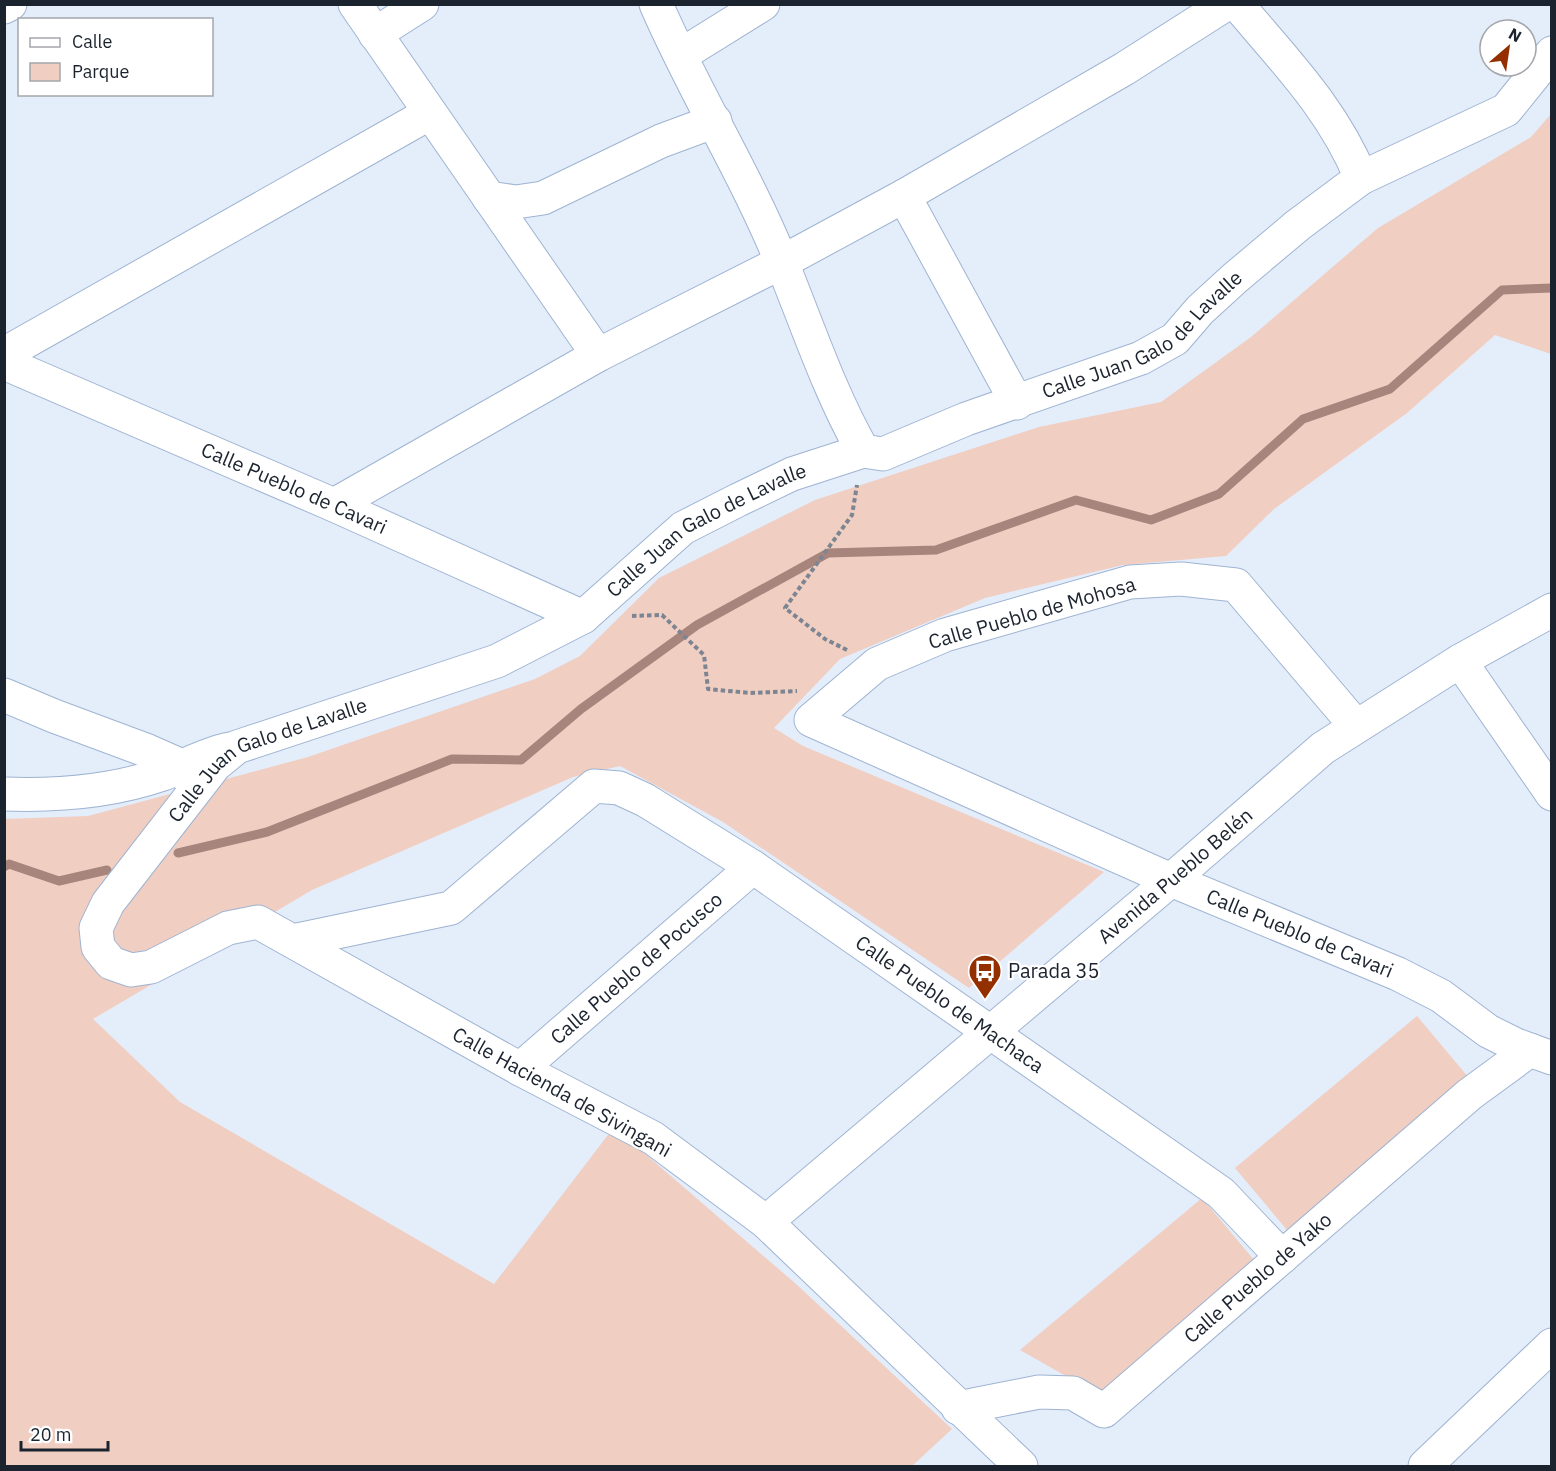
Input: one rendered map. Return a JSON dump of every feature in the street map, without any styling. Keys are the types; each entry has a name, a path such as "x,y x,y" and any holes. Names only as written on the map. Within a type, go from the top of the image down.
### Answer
{"street":[{"path":"4,7 10,4"},
{"path":"356,4 598,355"},
{"path":"375,34 422,4"},
{"path":"656,4 782,262 814,351 863,451"},
{"path":"681,55 763,4"},
{"path":"334,505 598,355 782,262 904,196 1124,69 1226,4"},
{"path":"1237,4 1321,103 1341,133 1361,178"},
{"name":"Calle Juan Galo de Lavalle","path":"293,941 258,922 228,928 151,967 131,970 111,963 98,947 96,928 108,903 189,779 211,753 237,747 497,661 583,617 683,528 792,474 863,451 883,454 966,420 1141,358 1175,339 1200,310 1235,278 1298,225 1361,178 1506,110 1551,53"},
{"path":"4,354 430,113"},
{"path":"489,198 516,201 543,198 661,141 715,121"},
{"path":"904,196 1017,403"},
{"name":"Calle Pueblo de Cavari","path":"4,363 334,505 583,617"},
{"name":"Calle Pueblo de Mohosa","path":"811,720 877,664 945,635 1130,582 1181,579 1236,585 1356,726"},
{"name":"Avenida Pueblo Belén","path":"766,1222 1171,880 1323,748 1460,661 1551,610"},
{"path":"1460,661 1551,794"},
{"path":"4,695 189,779"},
{"name":"Calle Pueblo de Cavari","path":"811,720 1171,880 1398,974 1441,996 1488,1031 1541,1054"},
{"name":"Calle Juan Galo de Lavalle","path":"4,794 64,795 120,786 160,775 189,779"},
{"name":"Calle Pueblo de Machaca","path":"293,941 451,908 594,786 619,788 645,800 753,867 1221,1193 1282,1257"},
{"name":"Calle Pueblo de Pocusco","path":"520,1068 753,867"},
{"name":"Calle Hacienda de Sivingani","path":"293,941 520,1068 653,1138 766,1222 1021,1467"},
{"name":"Calle Pueblo de Yako","path":"958,1408 1039,1392 1072,1393 1104,1410 1470,1094 1541,1054"},
{"path":"1425,1467 1551,1345"}],"path":[{"path":"863,451 852,515 785,608 825,639 877,664"},
{"path":"583,617 662,615 704,655 708,688 750,693 798,690"}],"green space":[{"path":"1551,114 1551,354 1495,335 1407,413 1274,509 1226,556 1123,565 985,598 840,659 774,728 803,746 1104,872 969,988 723,822 620,766 573,777 312,890 93,1019 180,1102 494,1284 614,1127 796,1284 952,1429 912,1466 5,1466 4,819 88,816 308,757 535,679 580,656 659,578 815,500 1039,427 1161,402 1251,337 1378,228 1531,137"},
{"path":"1417,1016 1469,1078 1287,1230 1235,1168"},
{"path":"1202,1198 1254,1260 1101,1396 1020,1350"}],"waterway":[{"path":"178,853 267,832 452,759 521,760 581,709 697,625 828,553 936,550 1076,500 1151,520 1219,494 1303,419 1390,389 1502,290 1552,288"},
{"path":"4,867 9,864 59,881 107,870"}],"place":[{"name":"Parada 35","path":"985,1000"}]}
